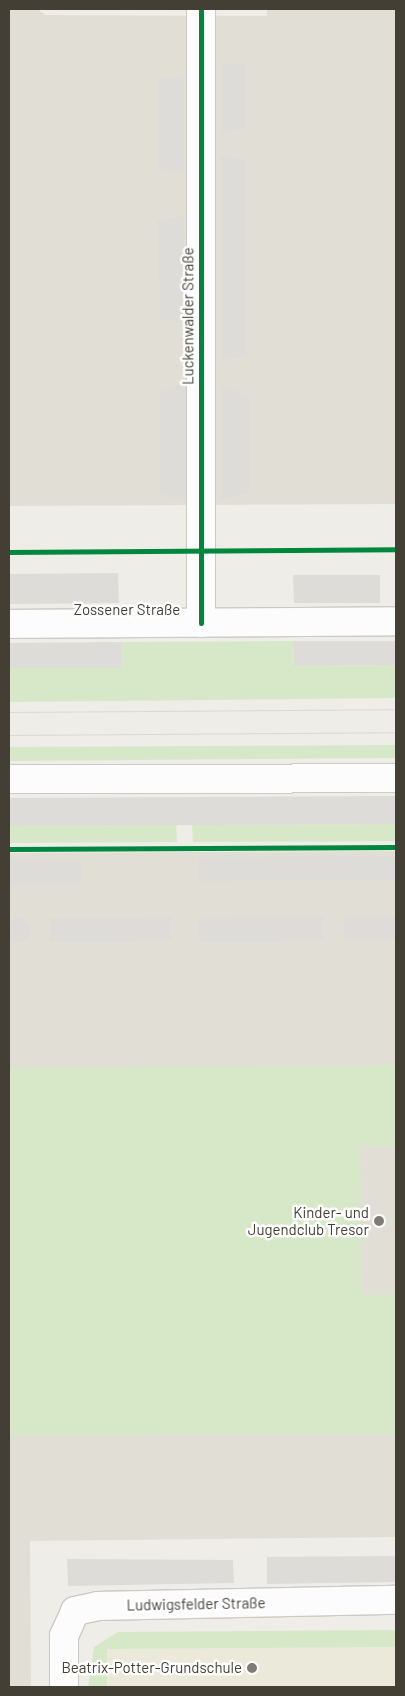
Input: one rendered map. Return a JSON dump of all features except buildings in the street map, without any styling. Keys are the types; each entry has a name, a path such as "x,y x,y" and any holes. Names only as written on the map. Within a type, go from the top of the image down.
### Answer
{"street":[{"name":"Luckenwalder Straße","path":"200,9 201,623"},
{"name":"Zossener Straße","path":"9,624 396,621"},
{"path":"9,779 396,778"},
{"name":"Ludwigsfelder Straße","path":"64,1687 64,1636 75,1611 98,1606 396,1600"}],"shaded area":[{"path":"9,9 37,9 46,15 267,16 267,9 396,9 396,504 9,506"},
{"path":"221,64 247,64 247,128 221,134"},
{"path":"184,77 184,172 158,171 157,78"},
{"path":"221,155 247,160 247,356 222,360"},
{"path":"184,216 186,323 160,319 158,220"},
{"path":"187,382 187,501 160,494 160,390"},
{"path":"221,385 249,396 249,493 221,500"},
{"path":"118,573 119,603 9,604 9,574"},
{"path":"293,575 380,575 380,603 294,603"},
{"path":"293,641 396,641 396,665 294,666"},
{"path":"121,642 121,668 9,668 9,643"},
{"path":"396,796 396,824 9,826 9,798"},
{"path":"396,851 396,1537 30,1541 31,1687 9,1687 9,853"},
{"path":"396,856 396,880 199,881 199,857"},
{"path":"9,860 81,860 81,884 9,884"},
{"path":"323,916 323,941 199,942 199,917"},
{"path":"344,916 396,916 396,941 344,941"},
{"path":"171,917 171,941 49,942 49,918"},
{"path":"19,918 28,921 31,930 28,939 19,942 10,939 7,930 10,921"},
{"path":"396,1556 396,1582 267,1584 267,1557"},
{"path":"67,1559 233,1560 234,1583 68,1586"},
{"name":"Beatrix-Potter-Grundschule","path":"396,1647 396,1687 107,1687 107,1649"}],"green space":[{"path":"293,641 294,666 396,665 396,698 9,702 9,668 121,668 121,642"},
{"path":"396,745 396,758 9,761 9,747"},
{"path":"175,798 177,842 9,843 9,826 165,825"},
{"path":"396,824 396,841 193,842 192,825"},
{"path":"396,1065 396,1146 360,1146 362,1295 396,1295 396,1434 9,1436 9,1068"},
{"path":"396,1630 396,1647 107,1649 107,1687 88,1687 94,1647 118,1632"}],"tram line":[{"path":"9,712 396,709"},
{"path":"9,735 396,732"}],"cycle path":[{"path":"201,9 201,623"},
{"path":"9,552 396,549"},
{"path":"9,849 396,847"}],"place":[{"name":"Kinder- und Jugendclub Tresor","path":"379,1221"},
{"name":"Beatrix-Potter-Grundschule","path":"252,1668"}]}
